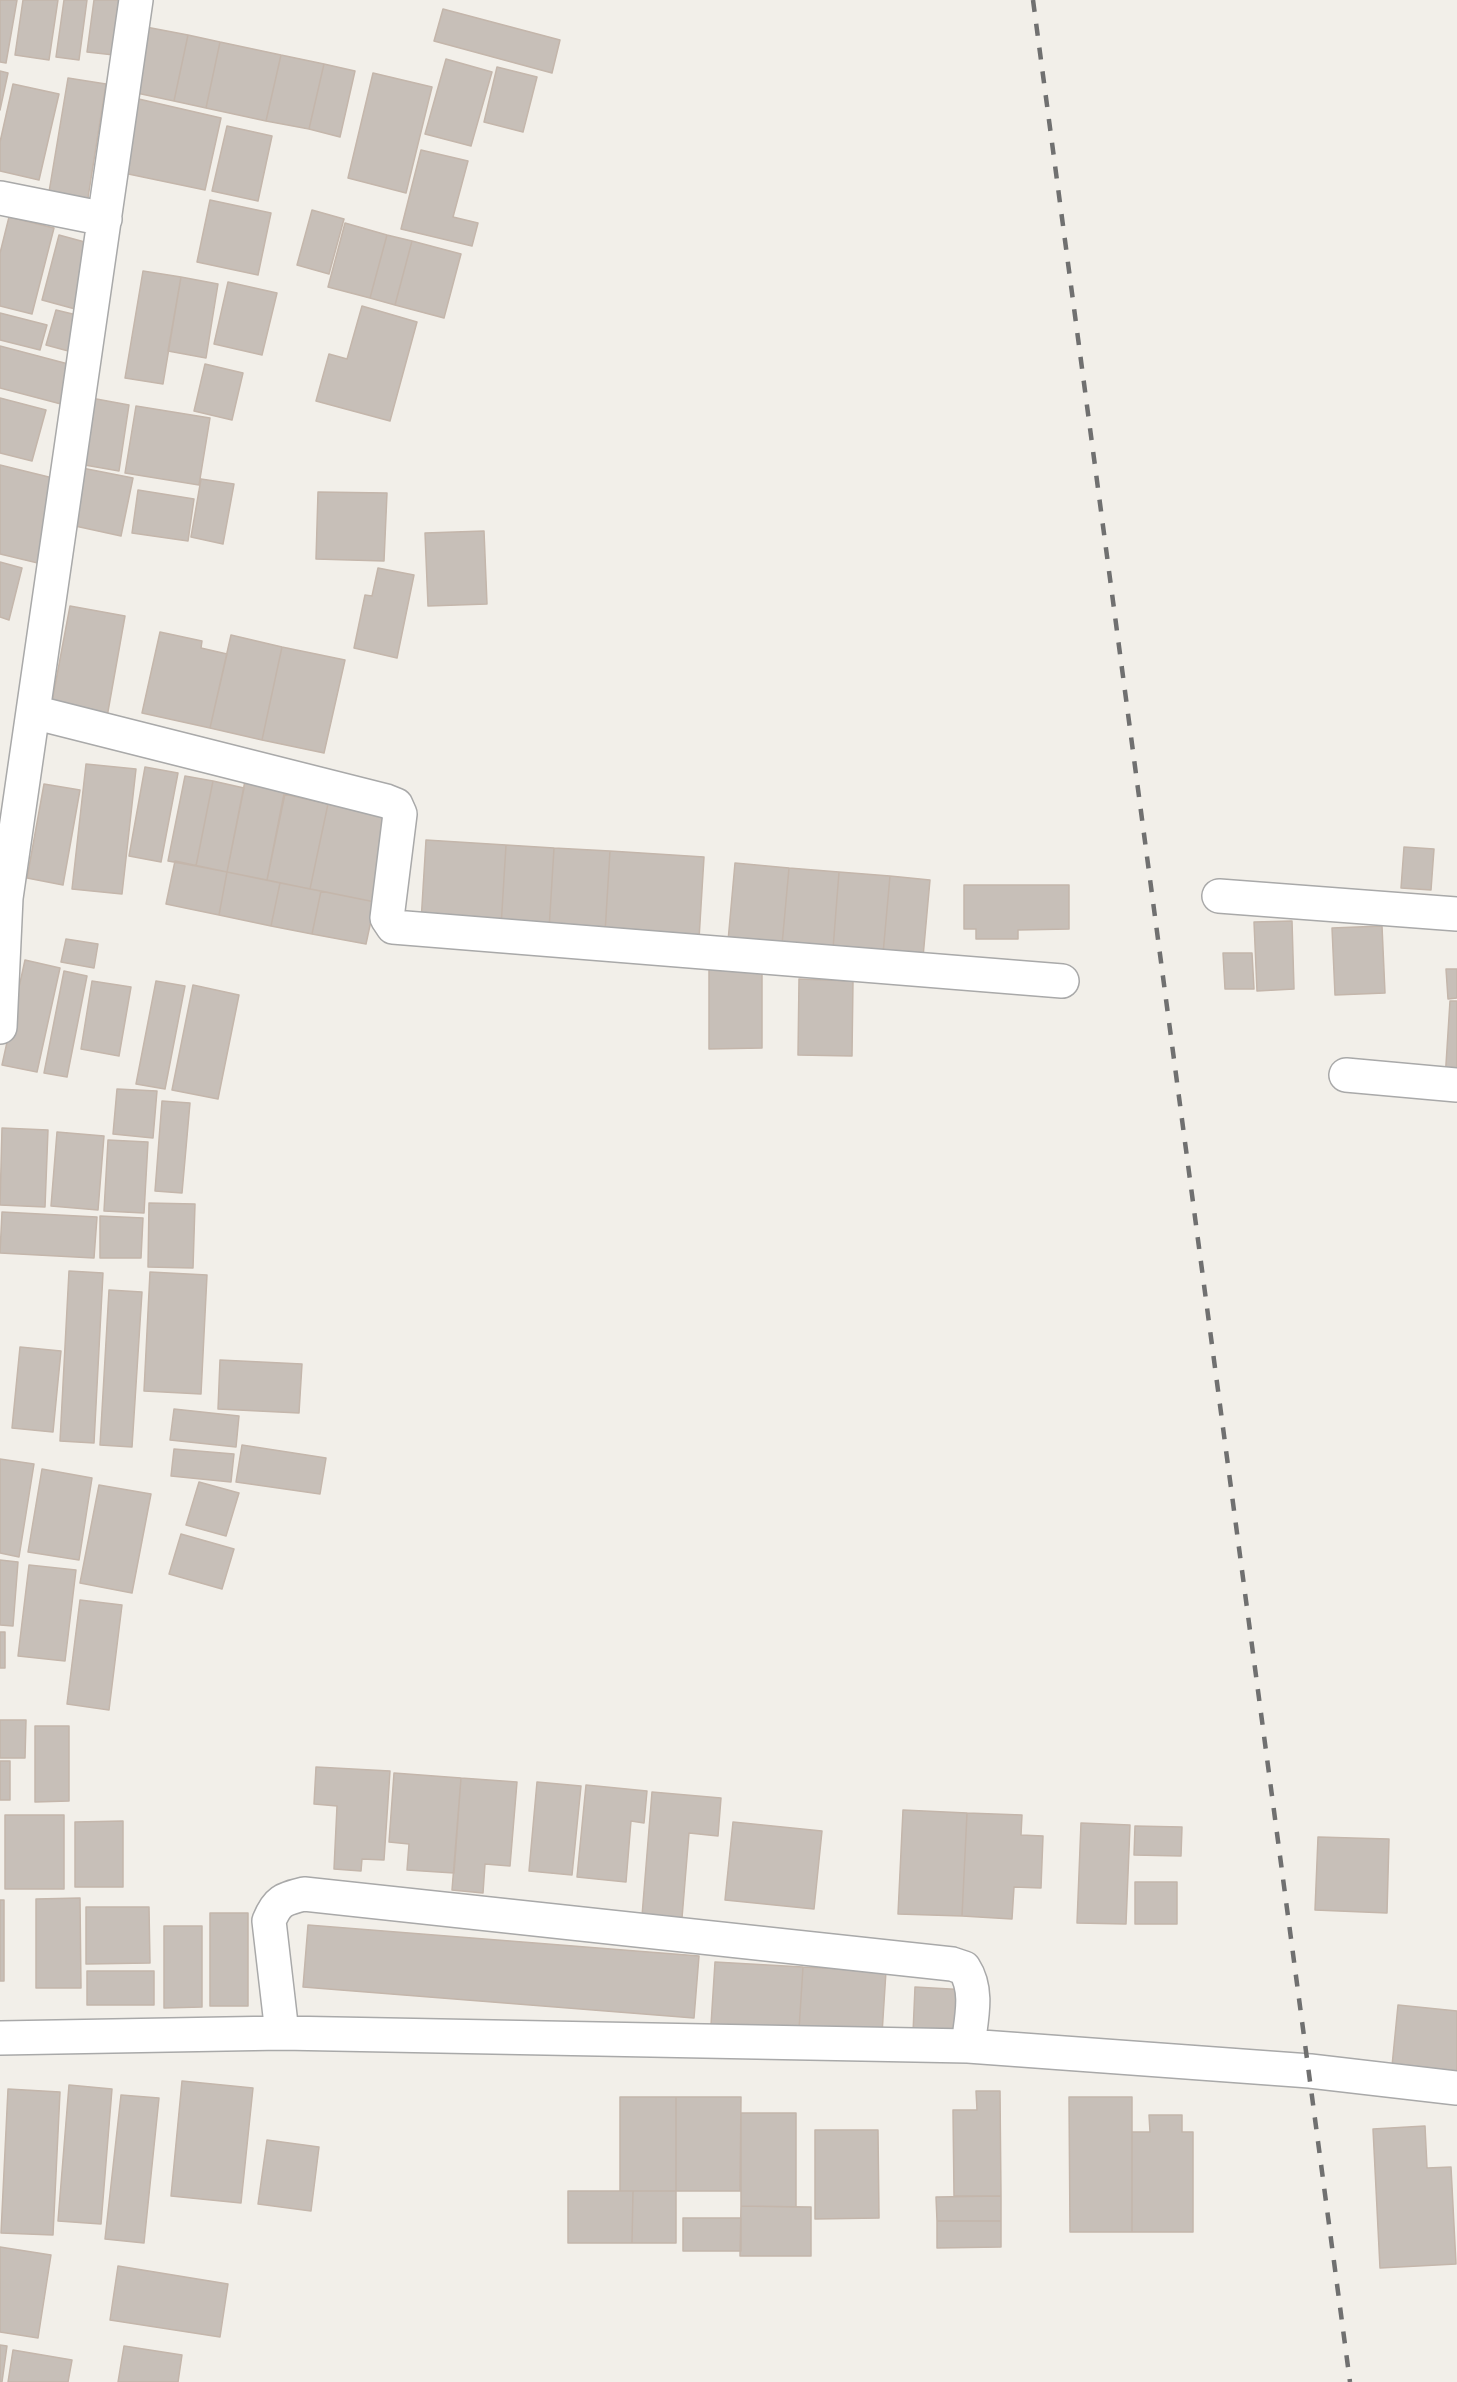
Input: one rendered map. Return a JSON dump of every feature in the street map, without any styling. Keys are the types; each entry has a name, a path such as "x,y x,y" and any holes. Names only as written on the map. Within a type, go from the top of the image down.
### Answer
{"street":[{"path":"0,1027 3,897 33,712 136,0"},
{"path":"0,198 105,219"},
{"path":"33,712 375,798 396,806 400,814 387,918 393,927 1062,981"},
{"path":"1219,896 1457,914"},
{"path":"1346,1075 1457,1085"},
{"path":"282,2033 269,1921 275,1906 286,1898 304,1894 952,1964 964,1968 971,1978 974,1991 968,2046"},
{"path":"0,2038 282,2033 968,2046 1310,2072 1457,2088"}],"building":[{"path":"0,0 17,0 6,63 0,62"},
{"path":"23,0 58,0 49,60 15,55"},
{"path":"64,0 87,0 79,60 56,57"},
{"path":"94,0 122,0 114,55 87,52"},
{"path":"443,9 560,40 552,73 434,41"},
{"path":"146,27 188,35 174,101 132,92"},
{"path":"188,35 220,42 206,108 174,101"},
{"path":"220,42 281,55 266,121 206,108"},
{"path":"281,55 324,64 309,129 266,121"},
{"path":"446,59 492,72 471,146 425,134"},
{"path":"324,64 355,71 340,137 309,129"},
{"path":"497,67 537,77 523,132 484,122"},
{"path":"0,71 8,73 0,110"},
{"path":"373,73 432,87 406,193 348,178"},
{"path":"68,78 106,84 87,204 48,198"},
{"path":"13,84 59,94 39,180 0,171 0,142"},
{"path":"130,97 221,118 205,190 114,171"},
{"path":"227,126 272,136 258,201 212,191"},
{"path":"421,150 468,161 453,217 478,223 472,246 401,229"},
{"path":"210,200 271,213 258,275 197,262"},
{"path":"312,210 344,219 329,274 297,265"},
{"path":"9,217 54,228 32,314 0,306 0,253"},
{"path":"345,223 387,235 370,298 328,287"},
{"path":"59,235 92,244 75,309 42,300"},
{"path":"387,235 412,241 395,305 370,298"},
{"path":"412,241 461,254 444,318 395,305"},
{"path":"143,271 181,277 163,384 125,378"},
{"path":"181,277 218,284 206,358 168,351"},
{"path":"228,282 277,293 262,355 214,344"},
{"path":"362,306 417,322 390,421 316,401 329,354 347,359"},
{"path":"56,310 81,316 72,352 46,345"},
{"path":"0,313 47,325 40,350 0,340"},
{"path":"0,346 72,365 61,404 0,388"},
{"path":"205,364 243,373 232,420 194,411"},
{"path":"0,398 46,410 32,461 0,453"},
{"path":"91,398 129,405 119,471 79,464"},
{"path":"136,406 210,418 199,485 125,473"},
{"path":"0,465 61,480 42,564 0,554"},
{"path":"77,467 133,478 121,536 66,524"},
{"path":"201,479 234,484 223,544 191,537"},
{"path":"138,490 194,499 188,541 132,533"},
{"path":"318,492 387,493 384,561 316,559"},
{"path":"484,531 487,604 428,606 425,533"},
{"path":"0,562 22,568 9,620 0,617"},
{"path":"378,568 414,575 397,658 354,648 365,595 372,596"},
{"path":"70,606 125,616 107,717 51,707"},
{"path":"160,632 202,641 201,648 227,654 210,728 142,713"},
{"path":"231,635 282,647 262,740 210,728"},
{"path":"282,647 345,660 324,753 262,740"},
{"path":"86,764 136,769 122,894 72,889"},
{"path":"145,767 178,773 161,862 129,856"},
{"path":"185,776 213,781 196,866 168,861"},
{"path":"213,781 244,788 227,872 196,866"},
{"path":"245,781 286,789 267,880 227,872"},
{"path":"44,784 80,790 63,885 27,878"},
{"path":"284,794 328,804 310,889 267,880"},
{"path":"328,804 392,817 375,902 310,889"},
{"path":"426,840 506,845 501,927 421,922"},
{"path":"506,845 554,848 549,930 501,927"},
{"path":"1404,847 1434,849 1431,890 1401,888"},
{"path":"554,848 610,851 605,933 549,930"},
{"path":"610,851 704,857 699,939 605,933"},
{"path":"175,861 227,872 219,915 166,904"},
{"path":"735,863 789,868 782,945 728,941"},
{"path":"789,868 839,872 833,949 782,945"},
{"path":"227,872 280,883 271,926 219,915"},
{"path":"839,872 890,876 883,954 833,949"},
{"path":"890,876 930,880 923,957 883,954"},
{"path":"280,883 321,891 312,934 271,926"},
{"path":"964,885 1069,885 1069,929 1018,930 1018,939 976,939 976,929 964,929"},
{"path":"321,891 375,902 366,944 312,934"},
{"path":"1292,921 1294,989 1257,991 1254,922"},
{"path":"1382,926 1385,993 1335,995 1332,928"},
{"path":"66,939 98,944 94,968 61,962"},
{"path":"1223,953 1252,953 1254,989 1225,989"},
{"path":"25,960 60,968 37,1072 2,1065"},
{"path":"709,967 762,967 762,1048 709,1049"},
{"path":"1446,969 1457,969 1457,998 1448,999"},
{"path":"64,971 87,976 67,1077 44,1073"},
{"path":"799,979 853,981 852,1056 798,1055"},
{"path":"92,981 131,987 119,1056 81,1049"},
{"path":"156,981 185,986 165,1089 136,1084"},
{"path":"193,985 239,995 218,1099 172,1090"},
{"path":"1450,1001 1457,1001 1457,1081 1445,1080"},
{"path":"117,1089 157,1091 153,1138 113,1134"},
{"path":"162,1101 190,1103 182,1193 155,1191"},
{"path":"2,1128 48,1130 45,1207 0,1205"},
{"path":"57,1132 104,1136 98,1210 51,1206"},
{"path":"108,1140 148,1142 144,1213 104,1211"},
{"path":"149,1203 195,1204 193,1268 148,1267"},
{"path":"2,1212 97,1217 94,1258 0,1253"},
{"path":"100,1216 143,1218 141,1258 100,1258"},
{"path":"69,1271 103,1273 94,1443 60,1441"},
{"path":"150,1272 207,1275 201,1394 144,1391"},
{"path":"109,1290 142,1292 132,1447 100,1445"},
{"path":"20,1347 61,1351 53,1432 12,1428"},
{"path":"220,1360 302,1364 299,1413 218,1409"},
{"path":"174,1409 239,1416 236,1447 170,1440"},
{"path":"242,1445 326,1458 320,1494 236,1482"},
{"path":"174,1449 234,1454 231,1482 171,1476"},
{"path":"0,1459 34,1464 19,1557 0,1553"},
{"path":"42,1469 92,1478 79,1560 28,1552"},
{"path":"199,1482 239,1493 226,1536 186,1525"},
{"path":"99,1485 151,1494 132,1593 80,1583"},
{"path":"181,1534 234,1549 222,1589 169,1574"},
{"path":"0,1560 18,1562 13,1626 0,1625"},
{"path":"29,1565 76,1570 65,1661 18,1656"},
{"path":"80,1600 122,1605 109,1710 67,1704"},
{"path":"0,1632 5,1632 5,1668 0,1668"},
{"path":"0,1720 26,1720 25,1758 0,1758"},
{"path":"35,1726 69,1726 69,1801 35,1802"},
{"path":"0,1761 10,1761 10,1800 0,1800"},
{"path":"316,1767 390,1771 384,1860 362,1859 361,1871 334,1869 337,1806 314,1804"},
{"path":"394,1773 461,1778 454,1873 407,1870 409,1844 389,1842"},
{"path":"461,1778 517,1782 510,1866 485,1864 483,1893 452,1890"},
{"path":"537,1782 581,1786 572,1875 529,1871"},
{"path":"586,1785 647,1791 644,1823 631,1821 626,1882 577,1877"},
{"path":"652,1792 721,1798 718,1836 689,1833 682,1918 642,1916"},
{"path":"903,1810 967,1813 962,1916 898,1914"},
{"path":"967,1813 1022,1815 1021,1835 1043,1836 1041,1888 1014,1887 1012,1919 962,1916"},
{"path":"5,1815 64,1815 64,1889 5,1889"},
{"path":"123,1821 123,1887 75,1887 75,1822"},
{"path":"733,1822 822,1831 814,1909 725,1900"},
{"path":"1081,1823 1130,1825 1126,1924 1077,1923"},
{"path":"1135,1826 1182,1827 1181,1856 1134,1855"},
{"path":"1318,1837 1389,1839 1387,1913 1315,1910"},
{"path":"1135,1882 1177,1882 1177,1924 1135,1924"},
{"path":"80,1898 81,1988 36,1988 36,1899"},
{"path":"0,1900 4,1900 4,1981 0,1981"},
{"path":"86,1907 149,1907 150,1963 86,1964"},
{"path":"210,1913 248,1913 248,2006 210,2006"},
{"path":"308,1925 699,1956 694,2018 303,1987"},
{"path":"164,1926 202,1926 202,2007 164,2008"},
{"path":"715,1962 803,1967 799,2030 711,2025"},
{"path":"803,1967 886,1971 882,2034 799,2030"},
{"path":"87,1971 154,1971 154,2005 87,2005"},
{"path":"915,1987 968,1990 966,2036 913,2033"},
{"path":"1398,2005 1457,2011 1457,2073 1392,2066"},
{"path":"182,2081 253,2088 241,2203 171,2196"},
{"path":"69,2085 112,2089 101,2224 58,2221"},
{"path":"8,2089 60,2092 53,2235 1,2233"},
{"path":"976,2091 1000,2091 1001,2196 954,2196 953,2110 977,2110"},
{"path":"121,2095 159,2098 144,2243 105,2239"},
{"path":"620,2097 676,2097 676,2191 620,2191"},
{"path":"676,2097 741,2097 740,2191 676,2191"},
{"path":"1069,2097 1132,2097 1132,2232 1070,2232"},
{"path":"741,2113 796,2113 796,2207 741,2206"},
{"path":"1149,2115 1182,2115 1182,2132 1193,2132 1193,2232 1132,2232 1132,2132 1150,2132"},
{"path":"1425,2126 1427,2168 1451,2167 1456,2264 1380,2268 1373,2129"},
{"path":"815,2130 878,2130 879,2218 815,2219"},
{"path":"267,2140 319,2147 311,2211 258,2204"},
{"path":"568,2191 633,2191 632,2243 568,2243"},
{"path":"633,2191 676,2191 676,2243 632,2243"},
{"path":"1001,2196 1001,2221 937,2221 936,2197"},
{"path":"741,2206 811,2207 811,2256 740,2256"},
{"path":"683,2218 741,2218 741,2251 683,2251"},
{"path":"937,2221 1001,2221 1001,2247 937,2248"},
{"path":"0,2247 51,2255 38,2338 0,2332"},
{"path":"118,2266 228,2284 220,2337 110,2320"},
{"path":"0,2345 7,2346 2,2382 0,2382"},
{"path":"124,2346 182,2355 178,2382 118,2382"},
{"path":"13,2350 72,2360 68,2382 8,2382"}],"railway":[{"path":"1033,0 1350,2382"}]}
